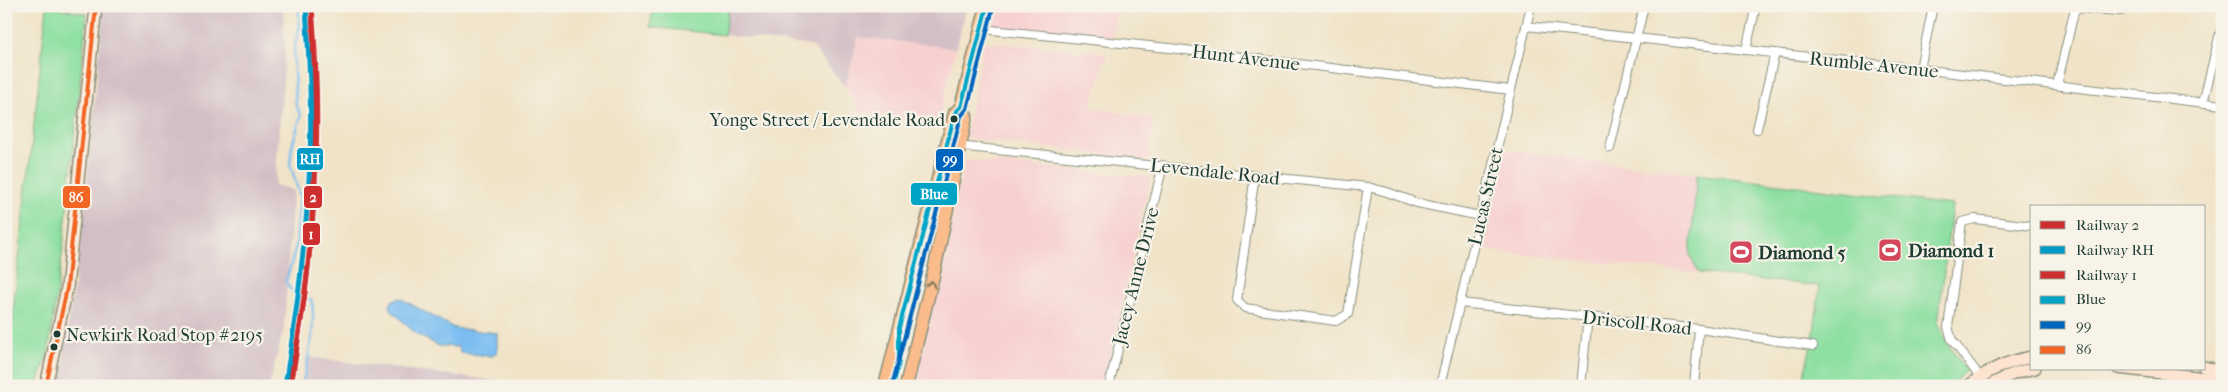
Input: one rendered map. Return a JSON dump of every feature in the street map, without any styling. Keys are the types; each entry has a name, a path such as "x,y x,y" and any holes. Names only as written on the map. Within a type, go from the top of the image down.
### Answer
{"main road":[{"path":"906,386 933,276 953,146 955,113 961,107 987,6"},
{"path":"885,386 953,146"}],"street":[{"path":"46,386 67,288 96,6"},
{"name":"Lucas Street","path":"1440,386 1531,6"},
{"path":"1610,148 1644,6"},
{"path":"1746,50 1756,6"},
{"path":"1920,69 1933,6"},
{"path":"2057,85 2075,8 2121,11"},
{"path":"2203,103 2222,25"},
{"name":"Rumble Avenue","path":"1526,26 1920,69 2222,105"},
{"name":"Hunt Avenue","path":"982,29 1178,49 1510,90"},
{"path":"1758,129 1775,53"},
{"name":"Levendale Road","path":"953,146 1368,187 1417,203 1480,216"},
{"name":"Jacey Anne Drive","path":"1109,386 1163,166"},
{"path":"1255,175 1236,300 1245,308 1336,321 1348,314 1368,187"},
{"path":"1985,383 1952,340 1948,327 1962,222 1975,219 2030,226"},
{"name":"Driscoll Road","path":"1460,303 1700,329 1813,346"},
{"path":"1580,386 1588,316"},
{"path":"1694,386 1700,329"},
{"path":"1985,383 2002,366 2030,358"},
{"path":"2206,367 2222,371"},
{"path":"1969,386 2030,369"},
{"path":"2144,370 2222,380"}],"shaded area":[{"path":"104,6 283,6 285,52 275,185 293,190 284,328 269,386 55,386 62,366 81,241"},
{"path":"729,6 967,6 956,48 858,37 845,87 812,46 724,35"},
{"path":"997,6 1119,6 1111,38 992,28"},
{"path":"858,36 956,48 938,123 863,114 845,87"},
{"path":"984,42 1107,53 1091,107 1154,119 1149,160 965,138"},
{"path":"1505,150 1697,174 1690,256 1699,273 1483,250"},
{"path":"965,160 1151,177 1103,386 913,386"},
{"path":"307,357 504,382 504,386 300,386"}],"green space":[{"path":"47,6 87,14 63,248 48,354 37,386 6,386 6,345 11,331"},
{"path":"653,6 729,6 724,35 650,27"},
{"path":"1697,174 1952,205 1938,324 1947,343 1966,370 1951,386 1802,386 1814,331 1820,286 1699,273 1690,256"}],"water":[{"path":"400,298 454,328 497,333 497,352 492,356 460,353 459,347 439,346 416,334 391,310 390,305 393,300"}],"waterway":[{"path":"298,6 300,26 294,49 294,71 296,105 301,116 292,146 290,164 300,196 296,246 286,282 290,289 312,301 312,333 302,386"}],"rail line":[{"name":"RH","path":"285,386 301,273 309,187 311,140 306,6"},
{"name":"2","path":"288,386 298,339 310,245 315,149 312,6"},
{"name":"1","path":"291,386 307,273 315,187 317,102 312,6"}],"transit line":[{"name":"86","path":"46,386 67,288 96,6"},
{"name":"Blue","path":"893,386 899,362 899,328 955,113 961,107 987,6"},
{"name":"99","path":"892,386 961,116 967,109 993,8"}],"place":[{"name":"Yonge Street / Levendale Road","path":"954,119"},
{"name":"Diamond 1","path":"1890,250"},
{"name":"Diamond 5","path":"1741,252"},
{"name":"Newkirk Road Stop #2195","path":"57,334"}]}
